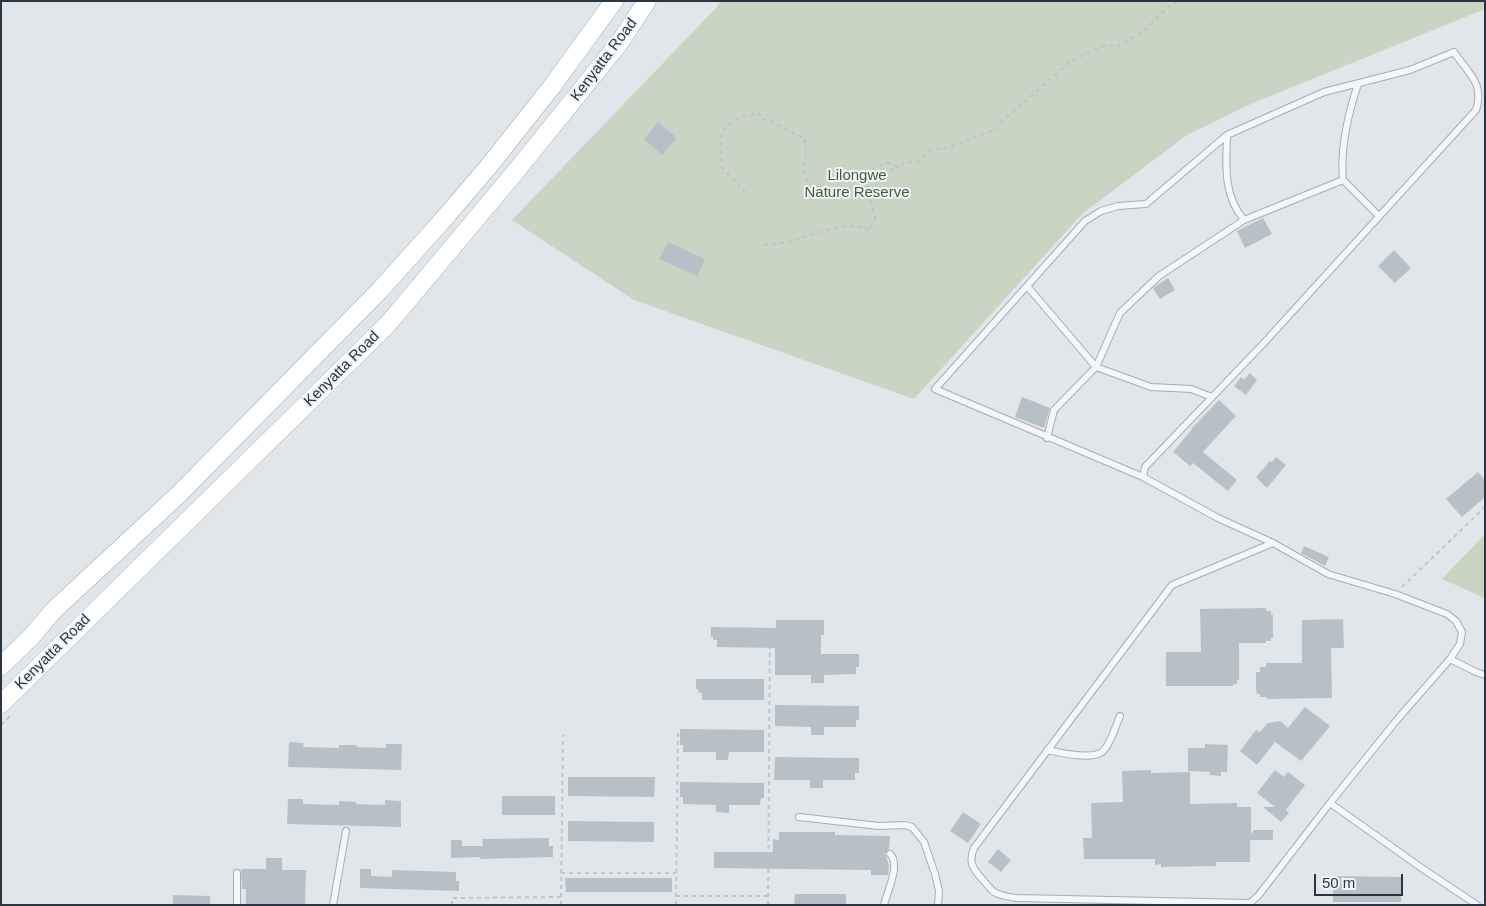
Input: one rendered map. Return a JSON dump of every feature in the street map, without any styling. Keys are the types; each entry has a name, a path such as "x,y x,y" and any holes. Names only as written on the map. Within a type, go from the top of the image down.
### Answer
{"main road":[{"name":"Kenyatta Road","path":"1,666 32,636 53,612 178,495 380,290 489,166 548,92 614,1"},
{"name":"Kenyatta Road","path":"1,704 388,324 517,170 620,42 647,1"},
{"path":"1,652 32,636"}],"lane":[{"path":"1143,477 1145,467 1263,344 1476,110 1480,99 1478,86 1454,52 1410,70 1324,92 1227,135 1146,204 1118,206 1101,211 1085,221 934,389 1143,477 1218,518 1274,543 1328,574 1395,594 1447,614 1456,621 1462,632 1460,644 1450,659 1396,721 1258,896 1250,903 1154,903 1017,898 1004,896 994,891 972,868 971,855 974,848 1172,585 1274,543"},
{"path":"1358,84 1349,111 1342,168 1343,180 1379,216"},
{"path":"1227,135 1226,180 1235,209 1244,220"},
{"path":"1048,438 1054,410 1096,367 1120,313 1158,276 1244,220 1343,180"},
{"path":"1027,286 1096,367 1151,387 1191,389 1212,398"},
{"path":"1450,659 1485,675"},
{"path":"1047,750 1072,755 1095,755 1107,745 1120,716"},
{"path":"1330,803 1477,905"},
{"path":"800,817 879,826 905,825 912,827 924,842 935,874 939,891 938,905"},
{"path":"333,905 346,831"},
{"path":"884,905 895,865 890,854"},
{"path":"237,905 238,873"}],"path":[{"path":"764,245 789,241 841,227 870,230 875,218 867,189 870,178 907,162 918,162 930,150 948,148 998,128 999,124 1071,61 1105,45 1116,47 1146,29 1171,4 1180,1"},
{"path":"746,193 722,168 722,135 731,122 747,114 758,113 764,120 770,120 788,131 805,138 806,158 803,171 810,186 846,190 850,188 857,176 888,163 898,167"},
{"path":"1395,594 1485,507"},
{"path":"768,905 770,630"},
{"path":"676,905 678,730"},
{"path":"561,905 563,735"},
{"path":"561,873 676,872"},
{"path":"676,896 768,896"},
{"path":"452,905 452,898 561,897"}],"green space":[{"name":"Lilongwe Nature Reserve","path":"720,1 1485,1 1485,9 1253,103 1187,135 1082,214 914,399 634,300 512,220 718,6"},
{"path":"1485,534 1485,598 1442,579"}],"building":[{"path":"658,122 677,138 662,155 644,139"},
{"path":"1263,218 1272,234 1245,248 1237,231"},
{"path":"668,242 705,259 697,276 659,259"},
{"path":"1394,250 1411,268 1395,283 1378,266"},
{"path":"1168,278 1175,290 1160,299 1153,288"},
{"path":"1250,373 1257,380 1246,395 1234,386 1241,377 1244,380"},
{"path":"1022,397 1050,408 1044,428 1015,417"},
{"path":"1219,400 1236,416 1203,452 1237,480 1228,491 1193,463 1190,466 1173,452 1191,429"},
{"path":"1276,457 1286,465 1267,488 1256,477"},
{"path":"1478,472 1485,480 1485,497 1462,517 1446,499"},
{"path":"1304,546 1329,557 1325,566 1301,553"},
{"path":"1266,608 1266,611 1271,611 1271,615 1273,615 1273,638 1271,638 1271,641 1266,641 1266,643 1239,643 1239,680 1237,680 1237,684 1233,684 1233,686 1166,686 1166,652 1201,652 1200,609"},
{"path":"1343,619 1344,648 1331,648 1332,698 1267,699 1267,697 1260,697 1260,694 1257,694 1256,672 1260,672 1260,667 1266,667 1266,663 1302,663 1302,620"},
{"path":"776,620 824,620 824,635 821,635 821,654 859,654 859,667 856,667 856,674 824,675 824,683 811,683 811,675 775,675 775,648 717,647 717,640 713,640 713,637 711,637 711,627 776,628"},
{"path":"696,679 764,679 764,700 702,700 702,693 696,689"},
{"path":"775,705 859,706 859,720 856,720 856,727 824,727 824,735 811,735 811,727 775,726"},
{"path":"1305,707 1330,726 1301,761 1275,742 1257,765 1240,751 1256,730 1260,732 1268,723 1280,721 1288,728"},
{"path":"680,729 764,730 764,752 729,752 728,760 716,760 716,752 683,752 683,745 680,745"},
{"path":"289,742 304,743 303,747 339,748 339,745 386,748 386,744 402,744 401,770 288,767"},
{"path":"1205,744 1228,745 1227,772 1221,772 1221,776 1210,775 1210,772 1188,771 1188,748 1205,748"},
{"path":"775,757 859,758 859,773 855,773 855,780 823,780 823,788 810,788 810,780 774,780"},
{"path":"1151,770 1151,773 1190,772 1190,804 1237,803 1237,807 1251,807 1251,834 1254,830 1273,830 1273,840 1250,840 1250,862 1216,862 1216,866 1161,867 1161,864 1155,865 1155,859 1084,859 1083,838 1092,838 1091,803 1123,802 1122,771"},
{"path":"1275,770 1284,777 1288,772 1305,785 1286,810 1289,813 1281,822 1263,807 1275,807 1257,793"},
{"path":"568,777 655,777 654,797 568,796"},
{"path":"680,782 764,783 764,798 761,798 760,805 729,805 729,813 716,812 716,805 683,804 683,797 680,797"},
{"path":"502,796 555,796 555,815 502,815"},
{"path":"288,799 303,799 303,804 339,805 339,801 356,802 356,804 385,805 385,800 401,801 401,827 287,824"},
{"path":"963,812 981,824 968,843 950,831"},
{"path":"568,821 654,822 654,842 568,841"},
{"path":"779,832 835,832 835,835 890,836 889,849 885,854 889,865 888,875 871,875 871,870 714,868 714,852 773,852 773,839 779,840"},
{"path":"549,838 549,846 553,846 553,857 451,858 451,840 462,840 462,846 483,846 482,839"},
{"path":"998,849 1011,860 1001,872 988,862"},
{"path":"266,858 282,858 282,870 306,870 305,905 246,905 246,889 242,889 241,869 266,869"},
{"path":"360,869 371,869 371,876 392,877 392,870 456,872 456,881 459,881 459,891 360,888"},
{"path":"1333,876 1401,877 1401,902 1333,902"},
{"path":"565,878 672,878 672,892 566,892"},
{"path":"795,894 846,894 846,905 794,905"},
{"path":"173,895 210,896 210,905 173,905"}]}
